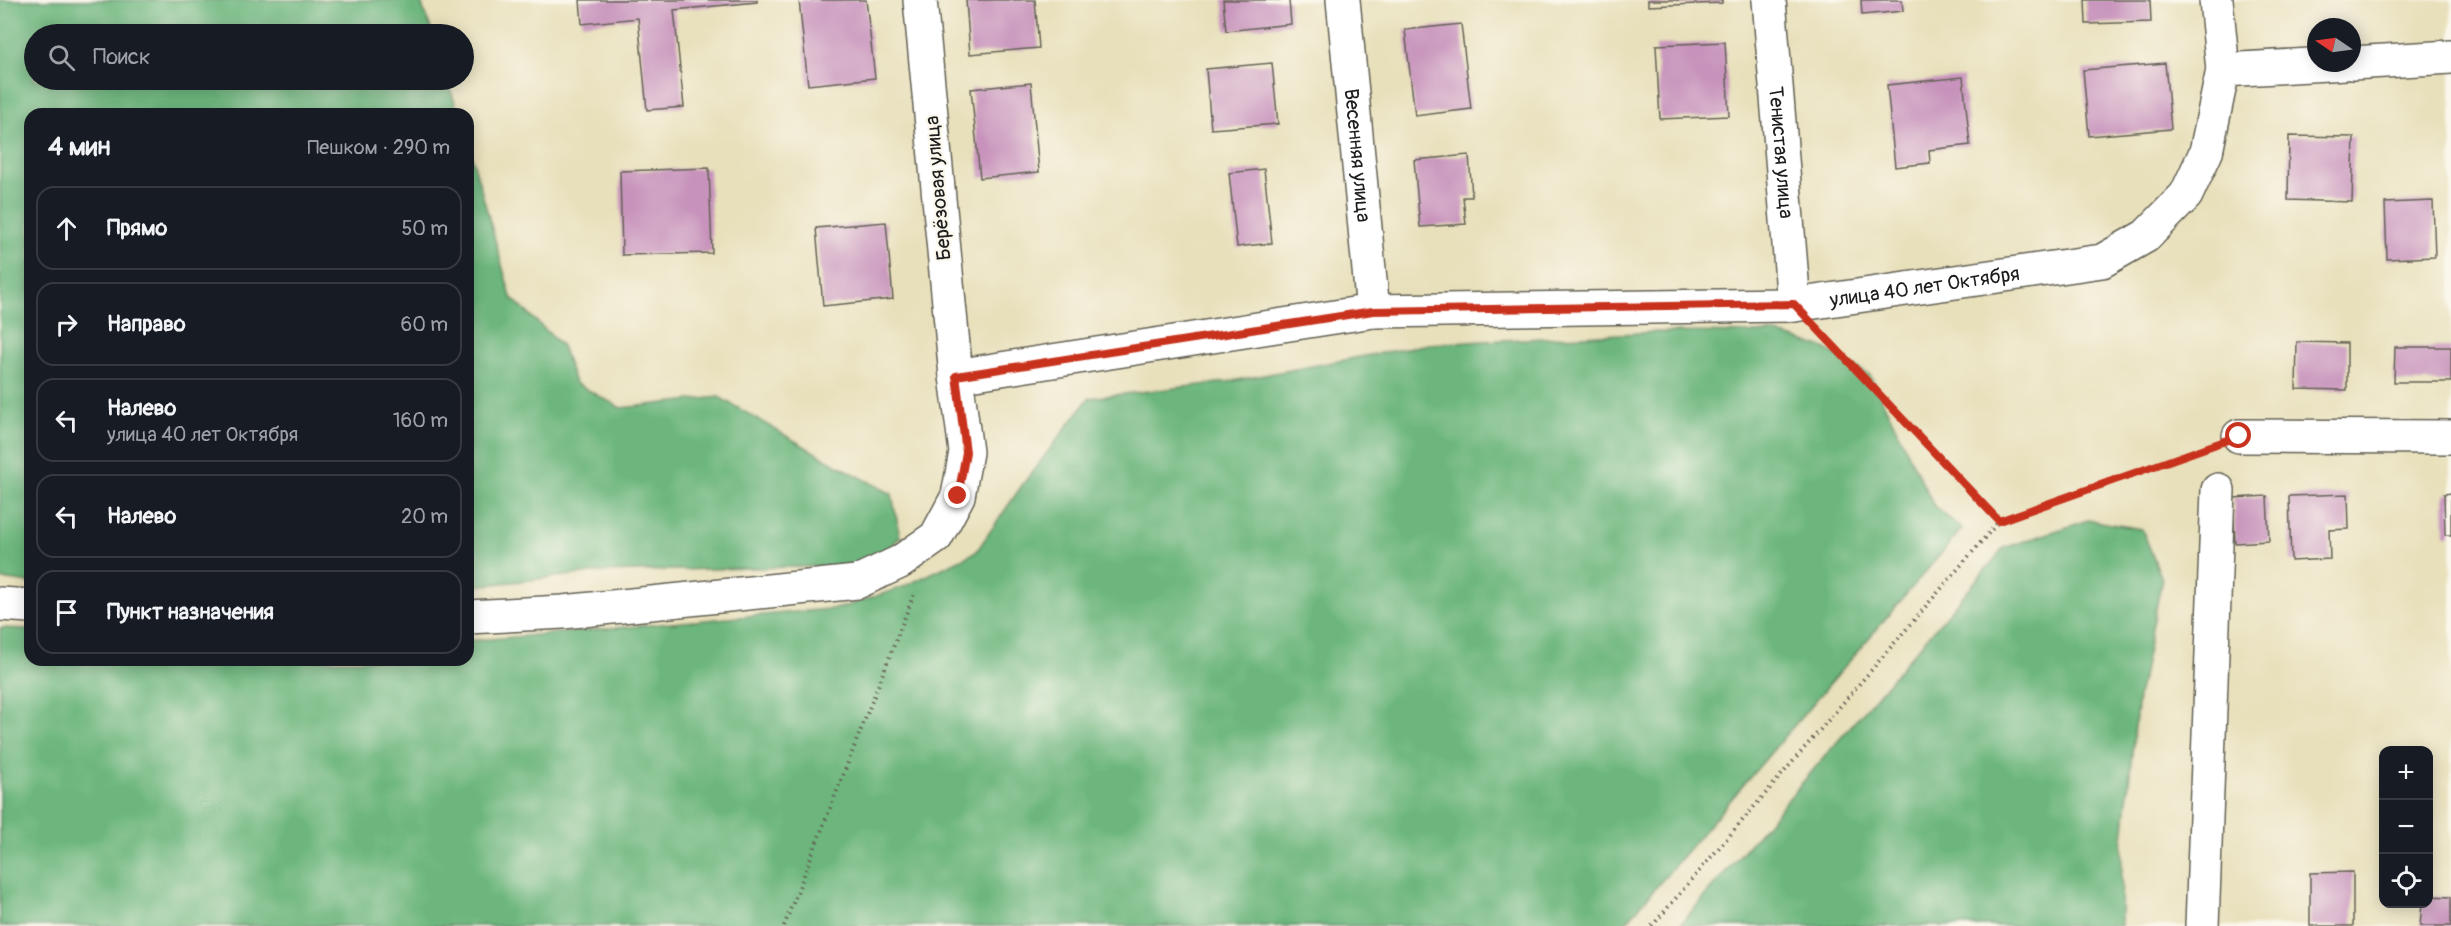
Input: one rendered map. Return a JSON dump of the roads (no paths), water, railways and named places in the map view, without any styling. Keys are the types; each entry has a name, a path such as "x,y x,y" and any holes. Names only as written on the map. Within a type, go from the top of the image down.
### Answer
{"street":[{"name":"Берёзовая улица","path":"474,617 563,612 857,582 900,562 936,537 958,496 966,452 956,376 920,0"},
{"name":"Весенняя улица","path":"1343,0 1373,311"},
{"name":"Тенистая улица","path":"1769,0 1794,304"},
{"name":"улица 40 лет Октября","path":"956,376 1373,311 1794,304 2102,261 2146,236 2186,195 2206,152 2223,70 2216,0"},
{"path":"2361,62 2451,57"},
{"path":"2223,70 2307,65"},
{"path":"2239,436 2451,437"},
{"path":"2202,926 2218,490"},
{"path":"0,604 24,606"}]}
